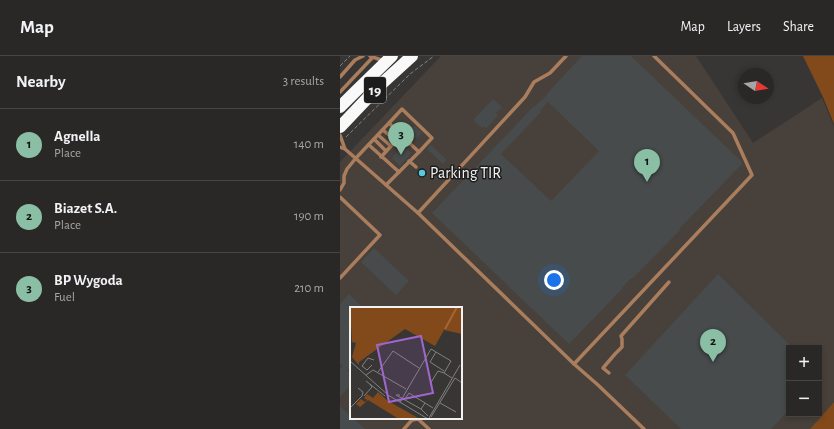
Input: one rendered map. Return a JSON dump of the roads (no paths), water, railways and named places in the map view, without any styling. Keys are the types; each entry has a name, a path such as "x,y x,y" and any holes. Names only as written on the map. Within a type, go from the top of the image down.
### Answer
{"highway":[{"name":"19","path":"340,127 378,87 412,56"},
{"name":"19","path":"340,107 388,59"}],"lane":[{"path":"340,77 356,60 363,56"},
{"path":"418,213 525,97 534,82 550,73 566,56"},
{"path":"574,364 752,175 733,133 654,56"},
{"path":"340,92 372,57 388,59"},
{"path":"340,190 344,183 344,176 347,169 402,109 432,138 386,185"},
{"path":"389,123 418,152"},
{"path":"383,130 396,141"},
{"path":"340,135 346,149"},
{"path":"378,135 391,146"},
{"path":"381,156 401,135"},
{"path":"374,139 386,151"},
{"path":"369,145 399,172"},
{"path":"340,147 346,149 418,213 574,364 644,429"},
{"path":"409,161 416,167"},
{"path":"340,197 380,235 340,278"},
{"path":"609,373 603,368 622,347 621,336 669,282"},
{"path":"404,429 412,420 418,419 429,429"}],"place":[{"name":"BP Wygoda","path":"401,155"},
{"name":"Parking TIR","path":"422,173"},
{"name":"Agnella","path":"647,182"},
{"name":"Biazet S.A.","path":"713,362"}]}
